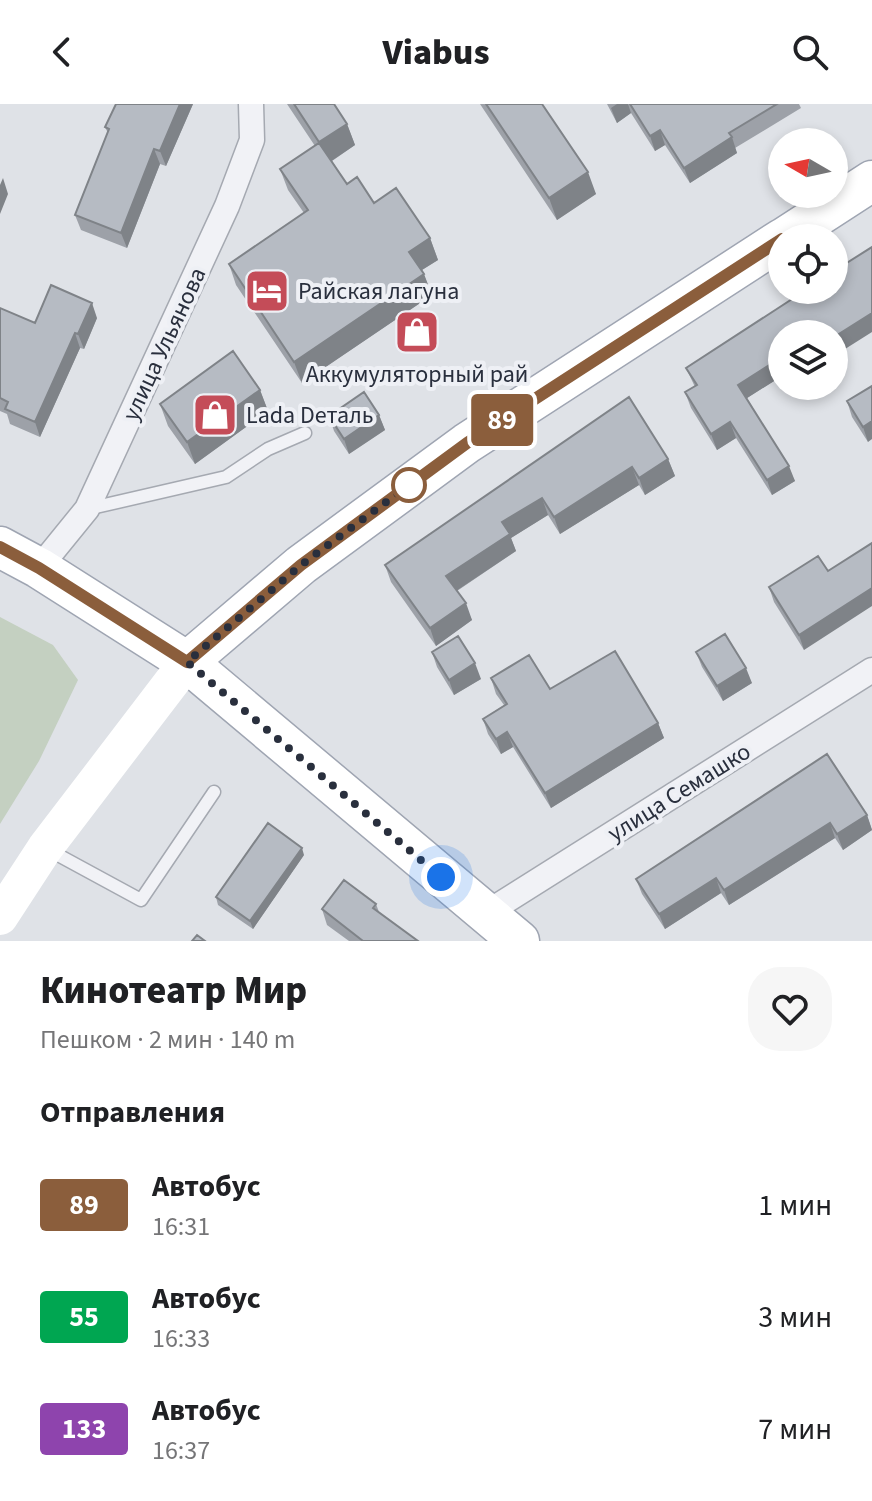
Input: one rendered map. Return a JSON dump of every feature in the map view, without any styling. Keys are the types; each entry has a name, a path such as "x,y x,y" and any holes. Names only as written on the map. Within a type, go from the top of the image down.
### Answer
{"main road":[{"path":"806,224 872,181"},
{"path":"0,917 45,848 187,662 301,565 467,443 768,249"},
{"path":"0,547 39,568 187,662 519,941"}],"street":[{"name":"улица Ульянова","path":"39,568 87,509 227,206 252,140 251,104"},
{"name":"улица Семашко","path":"485,914 872,670"}],"lane":[{"path":"87,509 226,477 268,449 305,433"},
{"path":"45,848 141,900 214,792"}],"green space":[{"path":"0,617 53,645 78,680 39,761 0,824"}],"building":[{"path":"116,104 180,104 160,151 154,149 121,233 75,215"},
{"path":"294,104 334,104 347,124 319,142"},
{"path":"486,104 542,104 588,172 549,198"},
{"path":"630,104 777,104 729,133 732,137 684,168 660,130 650,136"},
{"path":"319,143 347,184 357,177 374,203 396,188 430,238 409,252 424,274 294,362 229,264 308,210 280,169"},
{"path":"872,247 872,313 848,328 848,320 768,320 768,366 738,385 789,466 767,480 730,422 711,434 685,392 697,385 686,368 784,304 848,304 848,262"},
{"path":"51,285 92,303 35,422 5,409 8,402 0,398 0,308 35,323"},
{"path":"233,351 260,390 187,442 160,404"},
{"path":"872,386 872,421 863,427 847,401"},
{"path":"364,392 379,415 344,439 329,416"},
{"path":"629,397 668,459 639,478 632,467 554,517 542,498 502,522 510,534 446,576 466,603 430,628 385,565"},
{"path":"872,543 872,588 799,635 769,587 818,556 828,571"},
{"path":"725,634 746,668 717,686 696,652"},
{"path":"458,636 475,663 449,680 432,652"},
{"path":"615,651 658,723 545,793 507,732 496,739 483,719 507,704 491,678 529,655 550,689"},
{"path":"827,754 867,815 837,834 830,823 724,890 716,878 659,914 636,879"},
{"path":"268,823 302,848 250,921 216,897"},
{"path":"344,880 376,904 373,908 418,941 363,941 322,909"}],"bus line":[{"name":"89","path":"0,547 39,568 187,662 301,565 467,443 768,248"}],"place":[{"name":"Райская лагуна","path":"267,291"},
{"name":"Аккумуляторный рай","path":"417,332"},
{"name":"Lada Dеталь","path":"215,415"}],"route":[{"path":"409,485 301,565 187,662 441,877"}]}
